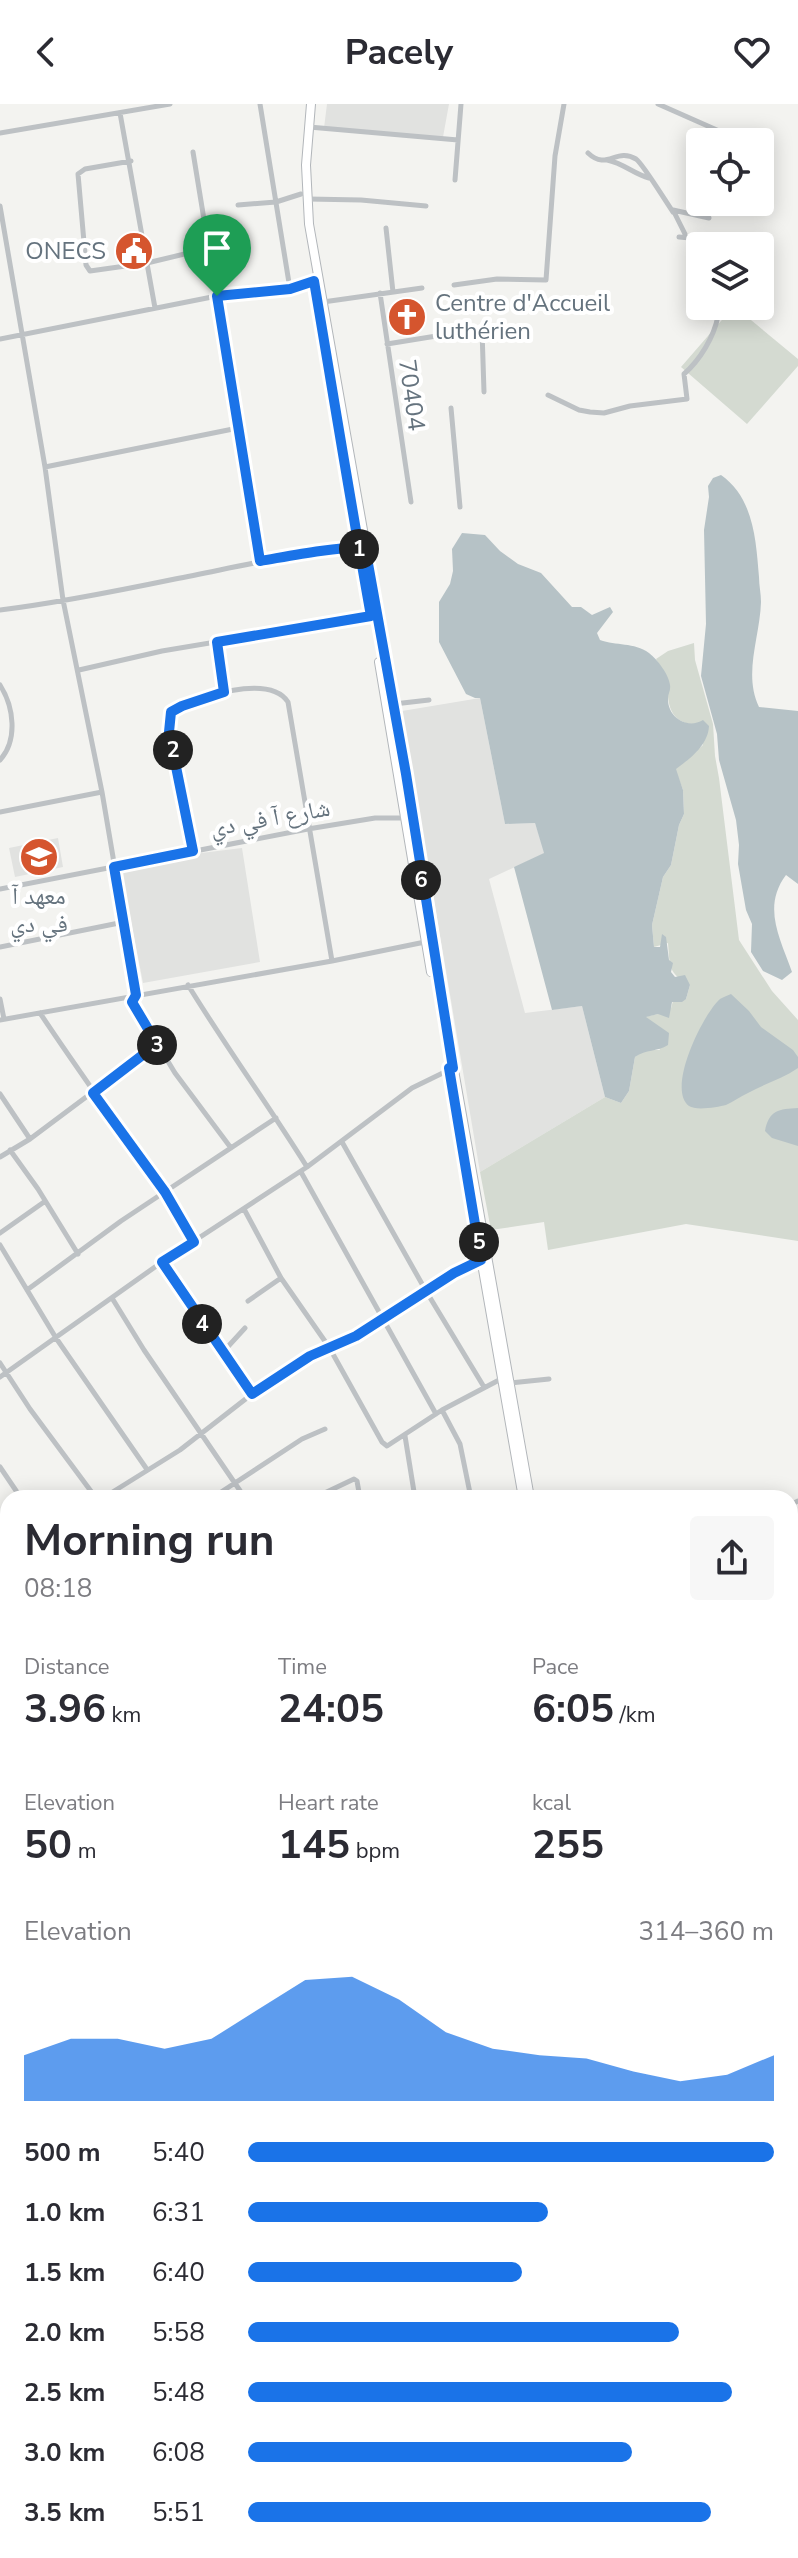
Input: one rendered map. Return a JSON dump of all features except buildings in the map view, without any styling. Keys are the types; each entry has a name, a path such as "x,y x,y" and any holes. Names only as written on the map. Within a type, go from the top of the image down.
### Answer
{"main road":[{"path":"304,196 309,104"},
{"path":"309,104 302,150 304,196 316,281 393,704 425,942 529,1490"},
{"path":"316,281 323,302 371,616 409,817 522,1490"}],"street":[{"path":"0,133 170,104"},
{"path":"260,104 290,289"},
{"path":"455,180 461,104"},
{"path":"454,285 497,279 546,280 555,156 564,104"},
{"path":"658,104 712,128"},
{"path":"120,113 155,308"},
{"path":"308,127 458,140"},
{"path":"131,161 85,169 78,174 86,265 90,271 147,263 197,251 204,245 207,238 193,152"},
{"path":"588,153 596,160 616,162 650,179"},
{"path":"607,160 625,155 640,162 673,212 682,235 686,236"},
{"path":"238,205 304,196 426,206"},
{"path":"0,206 45,467 63,600 79,670 124,922 136,995 132,1002 175,1073 231,1148"},
{"path":"673,212 709,218"},
{"path":"386,228 393,292"},
{"path":"0,339 217,296 290,289 316,281"},
{"path":"323,302 422,288"},
{"name":"70404","path":"380,293 411,502"},
{"path":"217,296 260,561"},
{"path":"548,395 579,410 604,413 630,406 687,399 684,374 696,363 711,338 717,320"},
{"path":"387,344 498,326"},
{"path":"482,330 484,392"},
{"path":"451,408 460,507"},
{"path":"45,467 238,428"},
{"path":"0,610 260,561 362,547"},
{"path":"79,670 217,642 371,616"},
{"path":"217,642 224,692"},
{"path":"0,685 6,694 13,725 6,753 0,760"},
{"path":"193,851 169,732 171,712 224,692 268,688 279,692 288,702 332,961"},
{"path":"393,704 429,700"},
{"path":"0,812 102,792"},
{"name":"شارع آ في دي","path":"0,889 308,829 375,818 409,817"},
{"path":"0,947 124,922"},
{"path":"0,999 2,1019 425,942"},
{"path":"188,985 307,1167"},
{"path":"40,1013 165,1192 194,1242"},
{"path":"0,1157 30,1139 157,1044"},
{"path":"0,1377 162,1262 301,1172 412,1088 451,1068"},
{"path":"0,1094 30,1139"},
{"path":"27,1290 121,1221 276,1118"},
{"path":"342,1142 484,1387"},
{"path":"10,1150 78,1254"},
{"path":"301,1172 436,1414"},
{"path":"0,1233 44,1202"},
{"path":"244,1209 281,1278 329,1347 387,1446 442,1410 501,1379"},
{"path":"0,1245 56,1338 147,1469"},
{"path":"115,1490 200,1435 252,1394 310,1356 356,1336 481,1260"},
{"path":"162,1262 252,1394"},
{"path":"248,1301 281,1278"},
{"path":"112,1298 239,1490"},
{"path":"223,1352 245,1328"},
{"path":"0,1363 90,1490"},
{"path":"510,1383 549,1379"},
{"path":"442,1410 460,1444 469,1490"},
{"path":"225,1490 302,1439 325,1429"},
{"path":"405,1436 414,1490"},
{"path":"0,1467 16,1490"},
{"path":"331,1490 354,1479 359,1490"}],"shaded area":[{"path":"327,104 449,104 443,137 324,128"},
{"path":"722,320 751,320 798,359 798,366 747,424 681,367"},
{"path":"721,475 732,485 747,508 754,535 761,602 752,669 754,694 759,707 798,711 798,884 786,875 775,899 774,911 778,935 792,972 782,980 763,971 751,952 752,924 746,910 738,864 736,820 701,676 706,624 704,530 708,486 713,478"},
{"path":"462,533 485,535 518,564 541,573 572,607 581,607 592,615 610,607 613,612 597,633 600,640 637,647 649,653 668,677 669,705 674,716 691,723 703,720 709,726 702,745 676,769 683,790 684,814 671,865 663,877 652,925 654,947 660,947 662,934 666,937 669,960 673,963 671,972 675,977 685,975 690,985 686,999 672,1002 669,1018 658,1014 646,1017 669,1033 668,1045 635,1057 629,1091 621,1103 605,1097 582,1006 552,1010 514,867 544,853 535,823 505,824 480,698 466,694 439,642 439,602 450,584 452,549"},
{"path":"694,643 695,660 713,724 739,940 772,991 798,1020 798,1241 686,1224 548,1250 544,1222 491,1230 480,1172 605,1097 621,1103 629,1091 635,1057 645,1050 660,1050 644,1017 671,1008 673,1001 686,999 690,985 678,977 672,968 668,943 654,947 652,925 663,877 671,865 684,814 683,790 675,769 703,745 695,725 685,723 673,714 664,674 656,659 668,651"},
{"path":"480,698 505,824 535,823 545,853 489,879 525,1013 582,1006 605,1097 480,1172 402,711"},
{"path":"58,838 63,867 15,877 9,848"},
{"path":"242,848 260,962 143,983 121,870 193,854"},
{"path":"731,994 761,1027 793,1050 798,1057 798,1068 726,1105 707,1108 689,1106 683,1097 682,1084 690,1052 713,1007"},
{"path":"798,1108 798,1146 772,1138 765,1131 769,1119 776,1112"}],"place":[{"name":"ONECS","path":"134,251"},
{"name":"Centre d'Accueil luthérien","path":"407,317"},
{"name":"معهد آ في دي","path":"39,857"}],"route":[{"path":"217,296 260,561 332,549 359,547 365,547 406,774 481,1260 454,1273 356,1336 321,1349 252,1394 162,1262 194,1242 165,1192 93,1093 157,1044 132,1002 136,995 114,867 193,851 169,732 171,712 224,692 217,642 371,616 359,547 334,409 314,281 290,289 217,296"}]}
